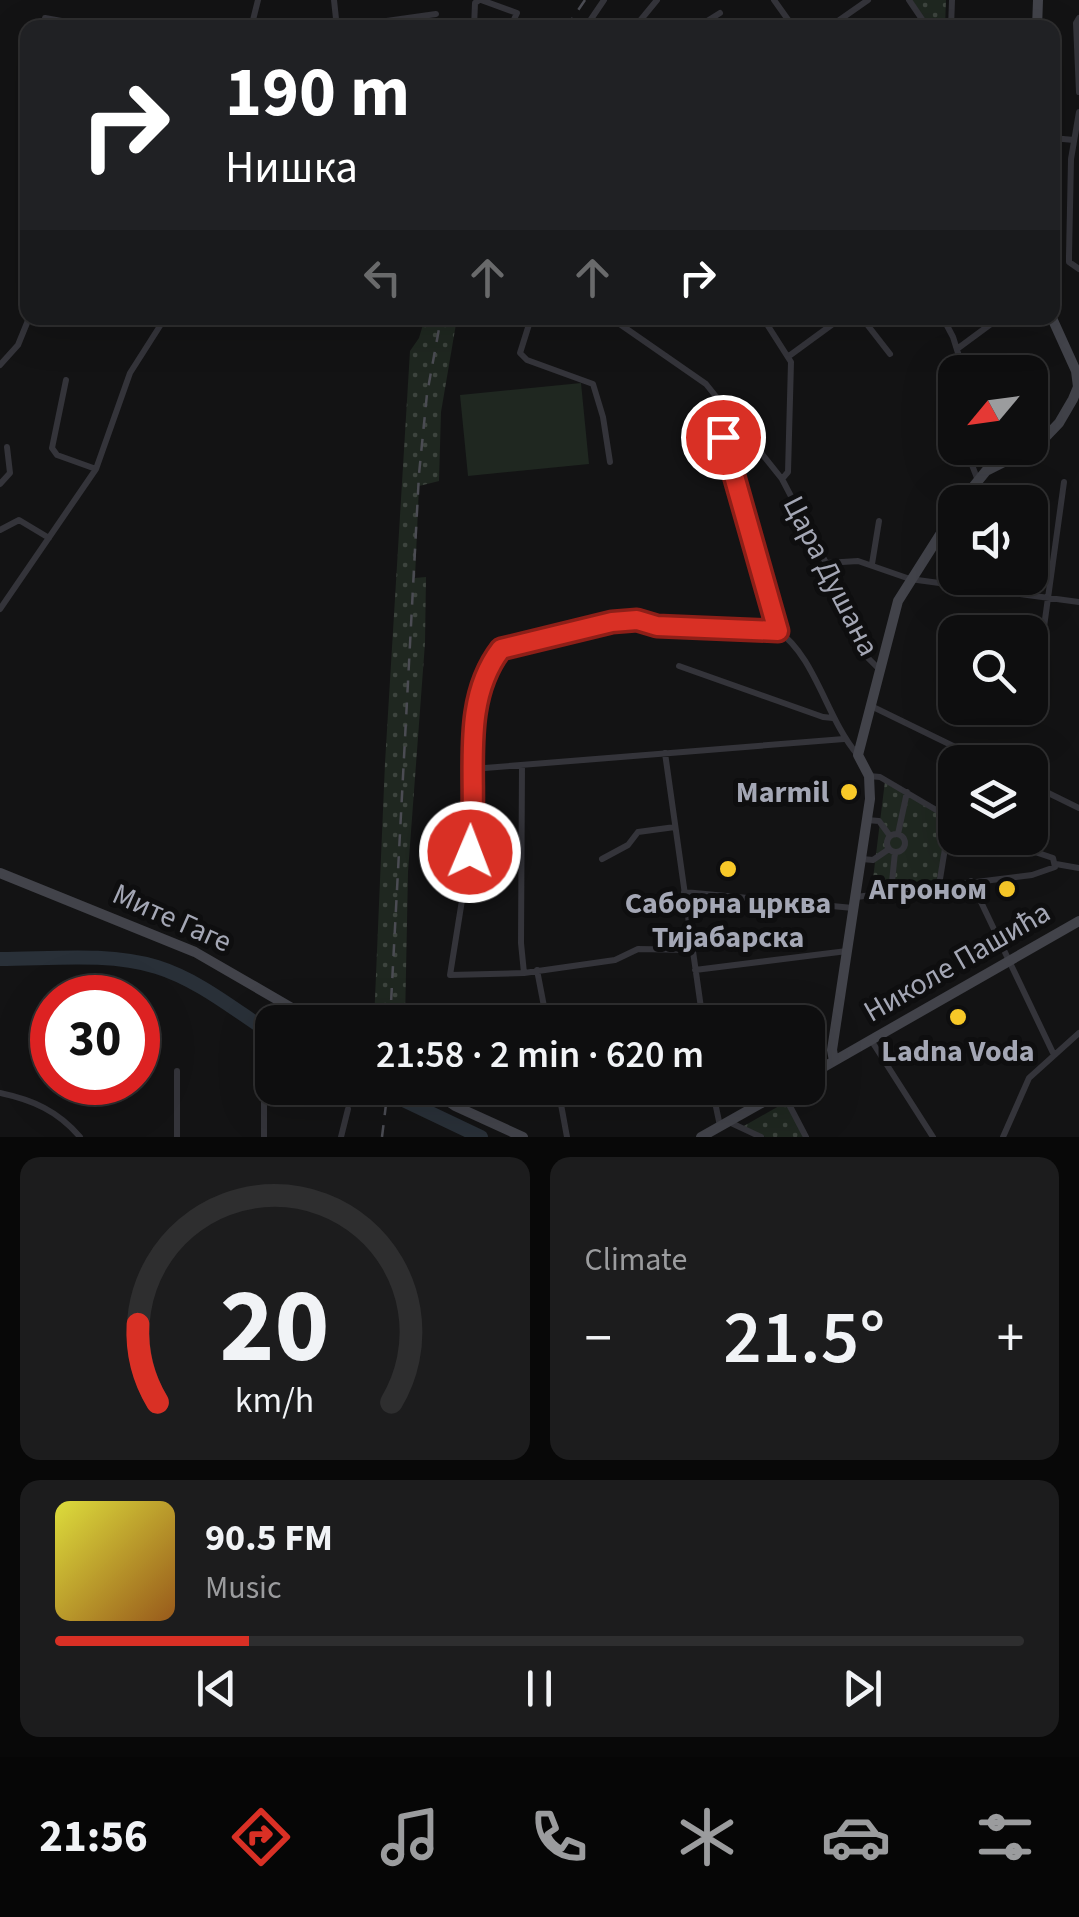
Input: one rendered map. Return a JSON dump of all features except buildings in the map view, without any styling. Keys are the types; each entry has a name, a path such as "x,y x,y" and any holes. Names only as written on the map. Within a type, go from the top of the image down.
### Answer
{"main road":[{"path":"972,485 995,466 1038,445 1066,413 1078,386 1072,361 1055,325"},
{"path":"834,1061 832,1050 867,820 868,776 858,755 896,609 938,537"},
{"name":"Мите Гаге","path":"0,873 195,952 287,1005"},
{"name":"Николе Пашића","path":"825,1066 1079,921"},
{"path":"454,1105 523,1137"},
{"path":"702,1137 757,1105"}],"street":[{"path":"480,0 517,13 514,20"},
{"path":"641,20 657,0"},
{"path":"839,20 868,0"},
{"path":"708,20 720,12"},
{"path":"394,20 436,14"},
{"path":"45,18 56,20"},
{"path":"1079,18 1079,92"},
{"path":"1079,112 1074,140 1069,262 1079,269"},
{"path":"1060,139 1074,140"},
{"path":"1070,225 1079,228"},
{"path":"0,365 18,345 26,325"},
{"path":"0,609 96,469 130,373 161,325"},
{"path":"529,325 520,354 592,384 603,417 610,462"},
{"name":"Цара Душана","path":"621,325 706,384 782,479 826,562 867,657 880,671"},
{"path":"768,325 789,356 788,472 782,479"},
{"path":"789,356 831,325"},
{"path":"867,325 890,354"},
{"path":"946,325 959,355"},
{"path":"957,349 990,325"},
{"path":"66,380 52,448 57,455 96,469"},
{"path":"725,408 723,437 778,631 796,648 844,739 858,755"},
{"path":"0,484 10,474 7,447"},
{"path":"972,465 977,478"},
{"path":"1044,615 1064,482"},
{"path":"0,530 19,520 49,538"},
{"path":"872,564 879,520"},
{"path":"826,562 858,561 910,579 1079,602"},
{"path":"692,950 638,950 615,960 524,972 454,976 449,972 472,844 472,769 478,702 501,649 612,622 637,620 657,626 778,631"},
{"path":"679,666 833,718"},
{"path":"871,706 951,745"},
{"path":"472,769 844,739"},
{"path":"665,754 700,1005"},
{"path":"522,765 524,972"},
{"path":"868,776 880,777 938,811"},
{"path":"891,892 892,851 887,841 894,835 906,792"},
{"path":"1048,793 1079,808"},
{"path":"861,859 873,860 903,850 906,844 879,821 867,820"},
{"path":"602,859 628,846 638,832 675,827"},
{"path":"939,885 945,855"},
{"path":"1044,855 1056,864"},
{"path":"684,892 855,903 891,892 1032,875 1050,871 1056,864"},
{"path":"1056,864 1079,868"},
{"path":"970,882 1054,1055"},
{"path":"695,970 847,950"},
{"path":"537,970 544,1005"},
{"path":"1002,1137 1028,1078 1079,1034"},
{"path":"871,1040 933,1137"},
{"path":"177,1071 177,1137"},
{"path":"0,1093 47,1108 80,1137"},
{"path":"264,1105 264,1137"},
{"path":"561,1105 567,1137"},
{"path":"718,1105 724,1124 761,1137"},
{"path":"792,1105 806,1137"},
{"path":"341,1137 348,1110"}],"shaded area":[{"path":"912,0 946,0 945,20 926,20"},
{"path":"423,325 456,325 441,412 439,481 419,486 415,578 426,577 425,643 408,872 405,1005 375,1005 385,763 410,351"},
{"path":"581,383 589,464 468,476 460,395"},
{"path":"885,781 938,812 938,855 942,855 936,887 871,895"},
{"path":"781,1105 788,1105 805,1137 765,1137 742,1127"}],"waterway":[{"path":"0,959 99,958 138,962 202,988 255,1023"},
{"path":"414,1105 481,1137"}],"railway":[{"path":"571,20 585,0"},
{"path":"391,1005 419,474 427,394 440,325"},
{"path":"382,1137 386,1105"}],"place":[{"name":"Marmil","path":"849,792"},
{"name":"Саборна црква Тијабарска","path":"728,869"},
{"name":"Агроном","path":"1007,889"},
{"name":"Ladna Voda","path":"958,1017"}],"route":[{"path":"470,852 474,725 486,678 501,649 612,622 637,620 657,626 778,631 723,437"}]}
